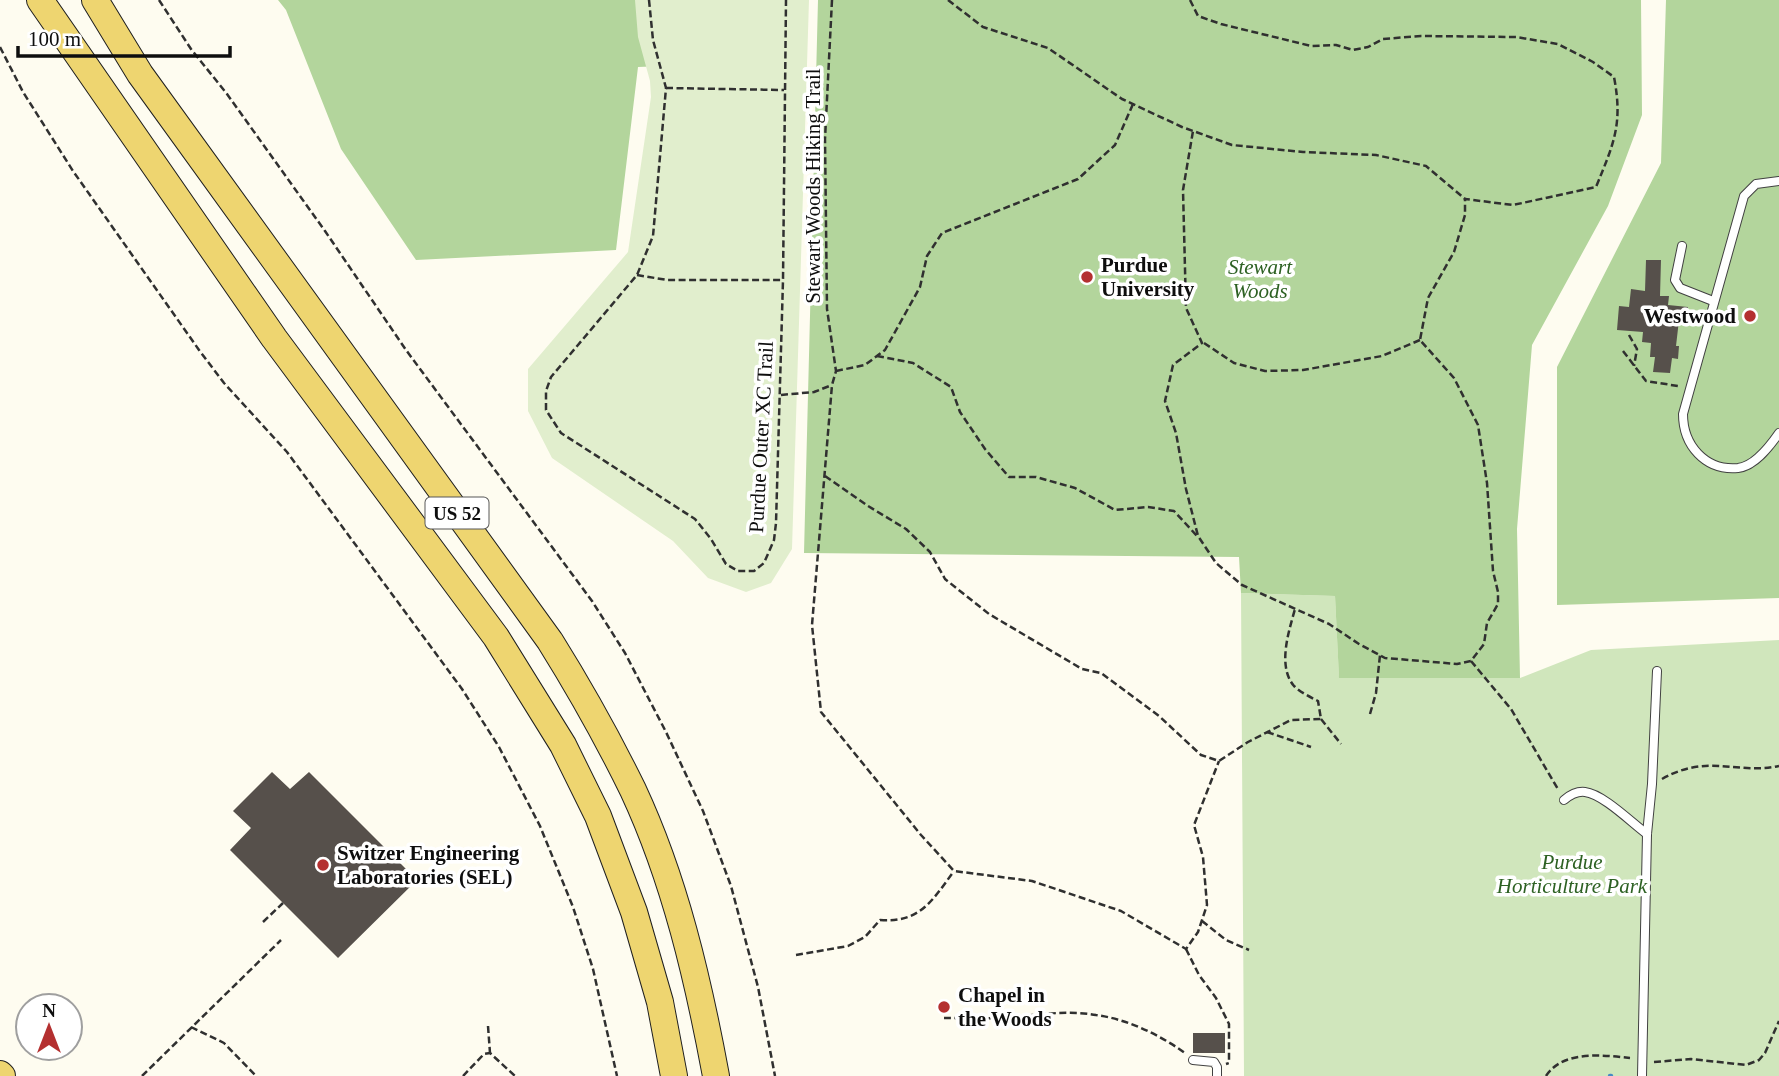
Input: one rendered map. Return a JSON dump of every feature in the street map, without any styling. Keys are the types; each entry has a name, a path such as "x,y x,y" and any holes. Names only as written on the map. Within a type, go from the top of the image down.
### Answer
{"main road":[{"name":"US 52","path":"40,0 274,338 496,637 563,745 598,816 634,912 660,1002 674,1076"},
{"name":"US 52","path":"94,0 140,75 550,641 578,687 634,792 667,878 692,961 716,1076"}],"lane":[{"path":"1779,181 1756,184 1744,196 1683,414 1683,428 1689,444 1704,461 1740,468 1767,452 1779,433"},
{"path":"1682,246 1675,280 1680,288 1713,301"},
{"path":"1642,1076 1647,834 1653,784 1657,671"},
{"path":"1564,800 1573,794 1585,792 1599,797 1647,834"},
{"path":"1193,1060 1214,1062 1217,1072"}],"path":[{"path":"159,0 191,49 227,94 325,231 406,350 592,601 625,653 687,777 732,886 758,987 775,1076"},
{"name":"Purdue Outer XC Trail","path":"649,0 653,40 666,88 653,236 637,275 551,377 546,391 546,410 561,433 695,519 712,539 726,564 738,571 754,571 764,563 774,540 776,523 783,280 786,0"},
{"name":"Stewart Woods Hiking Trail","path":"832,0 825,165 827,309 835,371 812,625 821,712 921,835 954,871"},
{"path":"948,0 983,27 1048,48 1122,99 1193,131 1232,145 1376,155 1426,166 1465,199 1513,205 1596,187 1616,137 1618,100 1614,77 1593,62 1558,44 1516,37 1444,36 1383,39 1368,47 1353,50 1336,45 1311,46 1198,16 1190,0"},
{"path":"0,47 53,141 199,350 287,452 462,689 499,747 540,827 573,907 593,969 617,1076"},
{"path":"666,88 784,90"},
{"path":"835,371 865,365 885,350 920,288 927,256 942,233 1078,179 1115,145 1133,104"},
{"path":"1193,131 1183,190 1186,308 1202,343 1234,363 1265,371 1303,370 1382,356 1420,340"},
{"path":"1420,340 1428,298 1454,252 1465,215 1465,199"},
{"path":"637,275 667,280 783,280"},
{"path":"1629,335 1637,349 1634,366"},
{"path":"1202,343 1173,365 1166,401 1176,433 1198,536 1216,563 1242,584 1329,624 1385,658 1457,664 1471,661 1484,644 1487,623 1498,604 1487,482 1478,425 1454,378 1420,340"},
{"path":"1623,351 1646,381 1689,388"},
{"path":"877,356 913,363 951,387 960,412 985,449 1009,477 1036,477 1075,488 1115,510 1148,507 1174,511 1202,542"},
{"path":"780,395 814,392 832,384"},
{"path":"825,476 906,529 930,552 945,579 989,614 1082,669 1101,673 1159,716 1201,755 1219,761"},
{"path":"1295,609 1287,639 1286,672 1295,687 1318,701 1321,719 1341,744"},
{"path":"1370,714 1376,693 1380,655"},
{"path":"1471,661 1511,709 1564,800"},
{"path":"1186,949 1198,932 1207,905 1203,857 1194,825 1219,761 1291,720 1321,719"},
{"path":"1267,732 1311,747"},
{"path":"1653,784 1673,773 1693,767 1779,766"},
{"path":"796,955 848,946 865,937 880,919 898,921 914,915 936,895 954,871 1032,881 1121,911 1186,949 1228,1024 1229,1063 1217,1072"},
{"path":"263,922 283,904"},
{"path":"1202,921 1226,940 1249,950"},
{"path":"142,1076 281,940"},
{"path":"944,1017 1096,1014 1126,1023 1184,1052"},
{"path":"1546,1076 1559,1062 1577,1057 1601,1056 1656,1062 1691,1059 1746,1065 1759,1060 1765,1053 1779,1021"},
{"path":"488,1026 490,1053 515,1076"},
{"path":"191,1027 224,1043 256,1076"},
{"path":"463,1076 484,1054 490,1053"}],"green space":[{"path":"278,0 772,0 740,63 638,67 616,250 416,260 341,149 286,10"},
{"path":"635,0 809,0 792,549 771,583 746,592 708,578 673,541 552,458 528,411 528,369 628,252 651,97 650,81 638,37"},
{"name":"Stewart Woods","path":"818,0 1641,0 1642,115 1608,206 1532,345 1517,529 1520,678 1339,678 1335,596 1241,593 1239,557 804,553"},
{"path":"1666,0 1779,0 1779,598 1557,605 1557,367 1661,163"},
{"name":"Purdue Horticulture Park","path":"1241,593 1335,596 1339,677 1520,678 1591,650 1779,640 1779,1076 1244,1076"}],"building":[{"path":"1646,260 1661,260 1660,296 1669,296 1668,305 1688,307 1687,321 1679,320 1676,346 1679,346 1678,359 1672,358 1670,373 1653,372 1655,357 1650,357 1651,343 1642,342 1643,332 1617,330 1619,306 1629,307 1631,289 1645,291"},
{"name":"Switzer Engineering Laboratories (SEL)","path":"272,772 290,789 309,772 417,880 338,958 230,850 251,828 233,811"},
{"path":"1193,1033 1225,1033 1225,1053 1193,1053"}],"place":[{"name":"Purdue University","path":"1087,277"},
{"name":"Westwood","path":"1750,316"},
{"name":"Switzer Engineering Laboratories (SEL)","path":"323,865"},
{"name":"Chapel in the Woods","path":"944,1007"}]}
